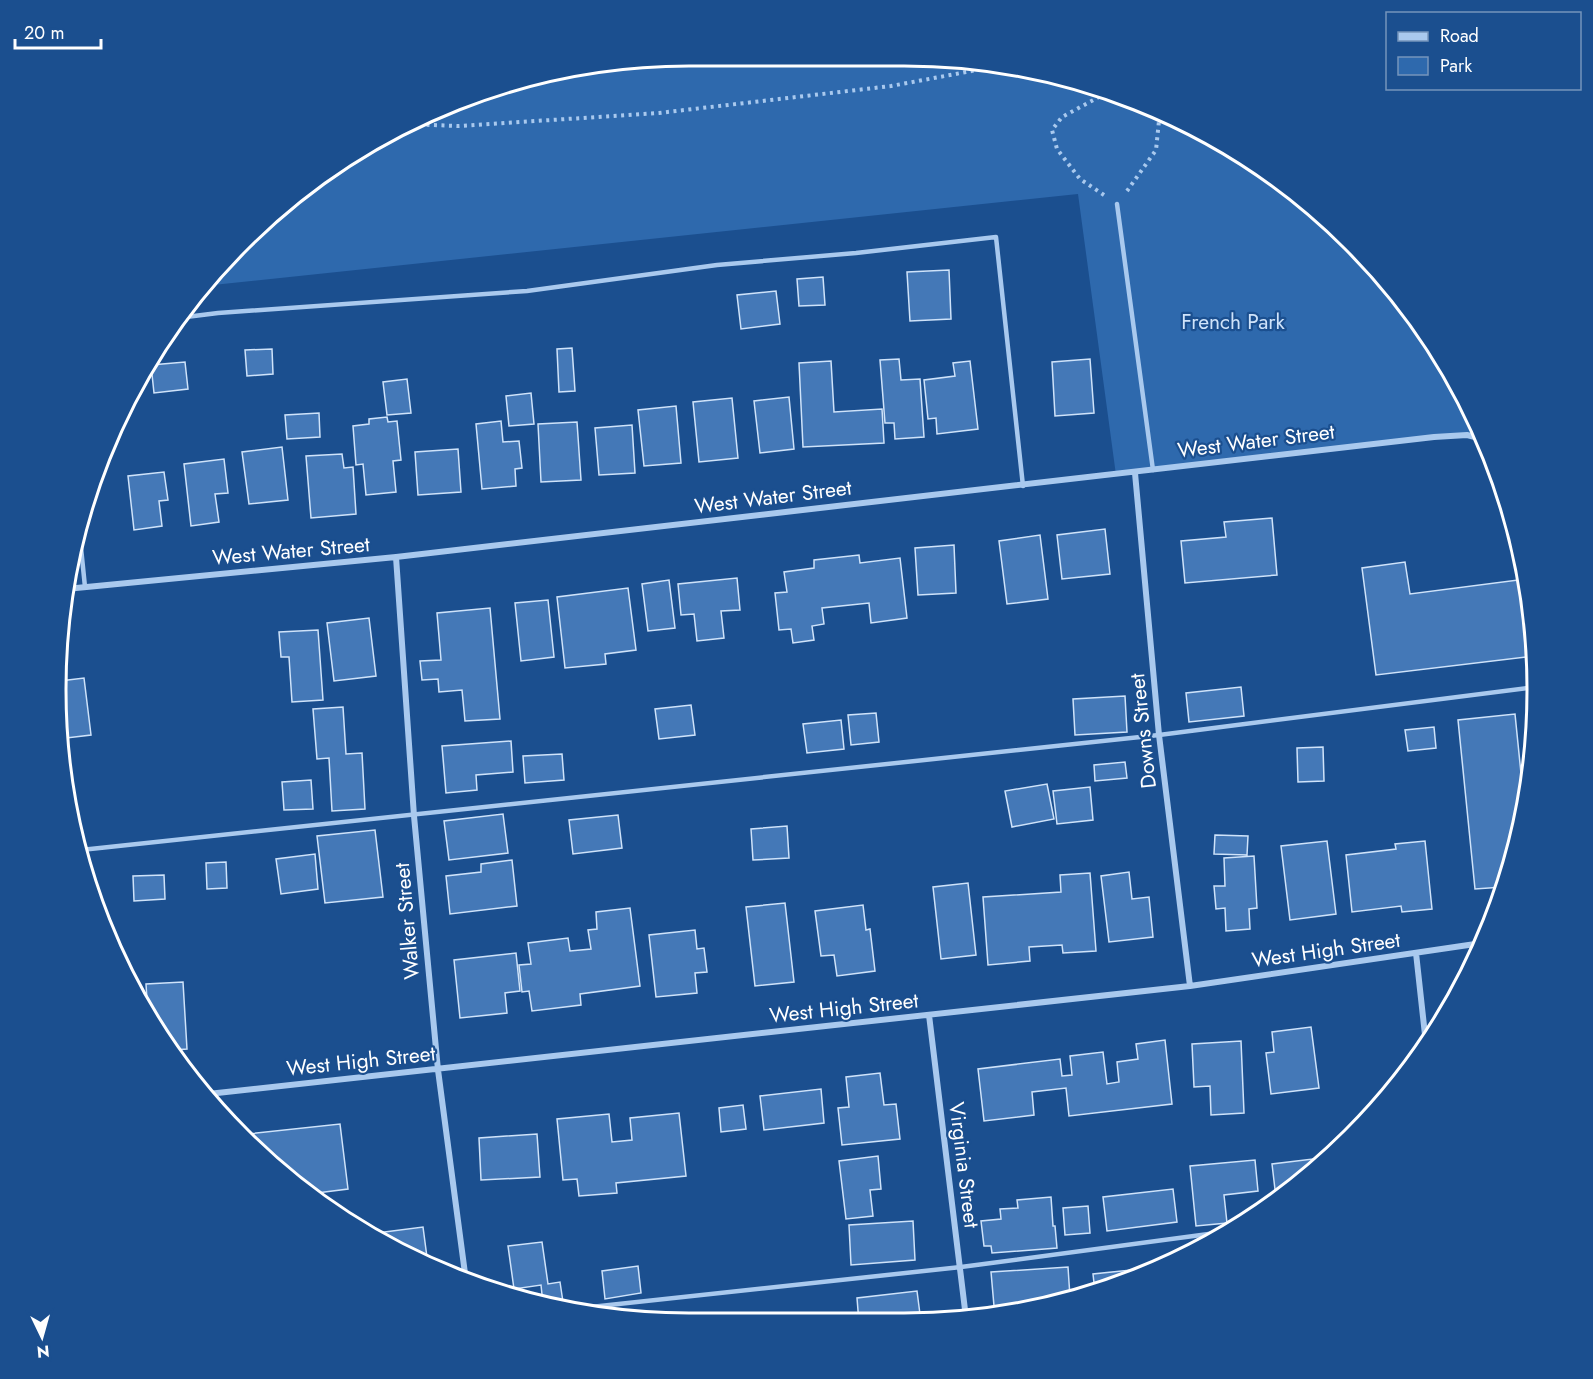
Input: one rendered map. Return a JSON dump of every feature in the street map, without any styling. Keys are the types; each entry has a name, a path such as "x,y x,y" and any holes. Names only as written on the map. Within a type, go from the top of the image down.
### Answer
{"street":[{"name":"West Water Street","path":"74,588 396,557 1434,437 1467,435 1474,437"},
{"name":"Downs Street","path":"1135,473 1159,735 1190,986"},
{"name":"Walker Street","path":"396,557 414,816 438,1070 465,1271"},
{"name":"West High Street","path":"215,1093 1190,986 1472,945"},
{"path":"1416,954 1425,1032"},
{"name":"Virginia Street","path":"929,1015 965,1310"}],"lane":[{"path":"1117,204 1153,470"},
{"path":"190,316 526,291 717,265 856,253 996,237 1023,486"},
{"path":"81,552 85,587"},
{"path":"87,849 1159,735 1527,688"},
{"path":"598,1306 961,1267 1205,1234"}],"path":[{"path":"425,125 459,126 659,113 891,86 976,70"},
{"path":"1098,97 1062,117 1052,130 1057,149 1080,179 1117,204 1156,150 1159,121"}],"green space":[{"name":"French Park","path":"903,66 985,71 1065,87 1142,113 1215,150 1250,171 1283,195 1344,249 1398,310 1422,343 1443,378 1473,437 1467,435 1116,475 1078,194 216,285 278,221 343,171 414,130 451,113 528,87 608,71 649,67"}],"building":[{"path":"949,270 951,319 910,321 907,272"},
{"path":"823,277 825,305 799,306 797,279"},
{"path":"776,291 780,324 741,329 737,295"},
{"path":"572,348 575,391 559,392 557,349"},
{"path":"272,349 273,374 247,376 245,350"},
{"path":"899,359 901,380 920,379 924,437 895,439 894,423 885,423 880,360"},
{"path":"1090,359 1094,413 1055,416 1052,362"},
{"path":"831,361 834,412 882,409 884,443 803,447 799,363"},
{"path":"970,361 978,429 937,434 936,418 928,419 924,380 955,376 953,363"},
{"path":"185,362 188,389 154,393 152,375 158,364"},
{"path":"407,379 411,413 387,415 383,382"},
{"path":"531,393 534,424 509,426 506,396"},
{"path":"789,397 794,449 760,453 754,401"},
{"path":"732,398 738,458 699,462 693,402"},
{"path":"676,406 681,463 644,466 638,410"},
{"path":"319,413 320,437 287,439 285,415"},
{"path":"387,417 388,422 397,421 401,460 393,461 396,492 366,495 363,464 356,465 353,426 369,424 369,419"},
{"path":"501,421 503,442 519,441 522,468 515,469 516,486 482,489 476,424"},
{"path":"577,422 581,480 541,482 538,424"},
{"path":"632,425 635,473 599,475 595,428"},
{"path":"282,447 288,500 249,504 242,452"},
{"path":"458,449 461,492 418,495 415,452"},
{"path":"342,454 344,468 353,467 356,514 311,518 306,456"},
{"path":"224,459 228,493 215,494 219,522 191,526 184,464"},
{"path":"164,472 168,500 159,501 162,526 134,530 128,476"},
{"path":"1272,518 1277,575 1185,583 1181,541 1226,537 1224,522"},
{"path":"1105,529 1110,574 1062,579 1057,535"},
{"path":"1040,535 1048,599 1007,604 999,541"},
{"path":"954,545 956,593 918,595 915,548"},
{"path":"859,555 860,563 900,558 907,618 871,623 869,603 822,608 824,624 812,626 814,640 793,643 791,629 779,630 775,593 787,592 784,572 814,568 814,560"},
{"path":"1405,562 1410,594 1517,580 1526,657 1376,675 1362,568"},
{"path":"737,578 740,610 721,611 724,638 697,641 694,614 681,615 678,584"},
{"path":"669,580 675,628 648,631 642,584"},
{"path":"628,588 636,650 605,654 606,664 565,668 557,597"},
{"path":"548,600 554,657 521,661 515,603"},
{"path":"490,608 500,719 465,721 462,690 439,692 438,679 422,680 420,661 441,660 437,613"},
{"path":"369,618 376,676 334,681 327,623"},
{"path":"318,630 323,700 292,702 289,657 281,657 279,632"},
{"path":"84,678 91,735 68,738 66,680"},
{"path":"1241,687 1244,716 1189,722 1186,693"},
{"path":"1125,696 1127,732 1075,735 1073,699"},
{"path":"691,705 695,735 659,739 655,709"},
{"path":"343,707 346,754 362,753 365,809 332,811 329,758 317,759 313,709"},
{"path":"876,713 879,742 851,745 848,715"},
{"path":"1515,714 1521,775 1506,851 1495,888 1475,889 1458,720"},
{"path":"841,720 844,749 807,753 803,724"},
{"path":"1434,727 1436,748 1408,751 1405,730"},
{"path":"511,741 513,772 476,775 477,790 446,793 442,746"},
{"path":"1323,747 1324,781 1298,782 1297,748"},
{"path":"562,754 564,780 525,783 523,756"},
{"path":"1125,762 1127,778 1095,781 1094,765"},
{"path":"311,780 313,809 284,810 282,782"},
{"path":"1047,784 1054,819 1012,827 1005,791"},
{"path":"1090,787 1093,820 1057,824 1053,791"},
{"path":"503,814 508,853 449,860 444,821"},
{"path":"618,815 622,848 573,854 569,820"},
{"path":"787,826 789,858 753,860 751,829"},
{"path":"375,830 383,897 325,903 317,836"},
{"path":"1215,835 1248,836 1247,855 1214,854"},
{"path":"1327,841 1336,914 1290,920 1281,846"},
{"path":"1425,841 1432,909 1402,912 1401,906 1352,912 1346,855 1396,849 1395,844"},
{"path":"315,854 318,889 281,894 276,859"},
{"path":"1254,856 1257,908 1249,909 1250,929 1226,931 1225,908 1216,909 1214,886 1225,886 1224,858"},
{"path":"512,860 517,906 450,914 446,876 481,872 481,864"},
{"path":"226,862 227,888 207,889 206,863"},
{"path":"1129,872 1132,899 1149,897 1153,937 1109,942 1101,876"},
{"path":"1090,873 1096,951 1063,953 1062,945 1029,947 1030,961 988,965 983,897 1061,892 1060,875"},
{"path":"164,875 165,899 134,901 133,876"},
{"path":"968,883 976,955 941,959 933,887"},
{"path":"785,903 794,982 755,986 746,907"},
{"path":"863,905 866,930 870,929 875,971 837,976 834,955 821,956 815,911"},
{"path":"630,908 640,986 580,994 581,1005 532,1011 529,991 522,992 519,965 531,964 528,943 568,938 570,951 591,949 588,930 597,929 596,912"},
{"path":"695,930 697,949 704,948 707,972 695,973 697,993 656,997 649,935"},
{"path":"516,953 520,991 505,993 507,1013 460,1018 454,960"},
{"path":"183,982 187,1049 181,1049 171,1036 147,995 146,984"},
{"path":"1311,1027 1319,1088 1271,1094 1266,1053 1274,1052 1272,1032"},
{"path":"1165,1040 1172,1104 1069,1116 1066,1088 1032,1092 1034,1115 984,1121 978,1069 1060,1059 1062,1076 1072,1075 1070,1056 1103,1052 1107,1084 1119,1082 1117,1062 1138,1059 1136,1044"},
{"path":"1241,1041 1244,1113 1211,1115 1210,1086 1194,1087 1192,1044"},
{"path":"880,1073 884,1105 896,1104 900,1139 842,1145 838,1108 849,1107 846,1077"},
{"path":"821,1089 824,1123 764,1130 760,1096"},
{"path":"743,1105 746,1129 721,1132 719,1108"},
{"path":"679,1113 686,1176 616,1183 617,1193 579,1196 577,1179 563,1180 557,1119 609,1114 612,1142 632,1140 630,1118"},
{"path":"340,1124 348,1189 322,1192 278,1158 253,1134"},
{"path":"537,1134 540,1177 481,1180 479,1138"},
{"path":"878,1156 881,1189 870,1190 873,1216 846,1219 839,1161"},
{"path":"1314,1159 1275,1190 1272,1164"},
{"path":"1255,1160 1258,1191 1224,1195 1227,1222 1196,1226 1190,1166"},
{"path":"1173,1189 1177,1222 1107,1231 1103,1197"},
{"path":"1051,1197 1057,1248 992,1253 991,1246 984,1246 981,1221 1001,1219 1000,1209 1018,1208 1017,1200"},
{"path":"1088,1206 1090,1233 1065,1235 1063,1208"},
{"path":"913,1221 915,1260 851,1265 849,1225"},
{"path":"423,1227 427,1255 414,1249 384,1232"},
{"path":"542,1242 548,1284 560,1282 563,1300 542,1295 541,1285 514,1288 508,1246"},
{"path":"638,1266 641,1293 605,1299 602,1271"},
{"path":"1068,1267 1070,1291 994,1306 991,1272"},
{"path":"1131,1270 1094,1283 1093,1274"},
{"path":"917,1291 920,1313 858,1313 857,1298"}]}
